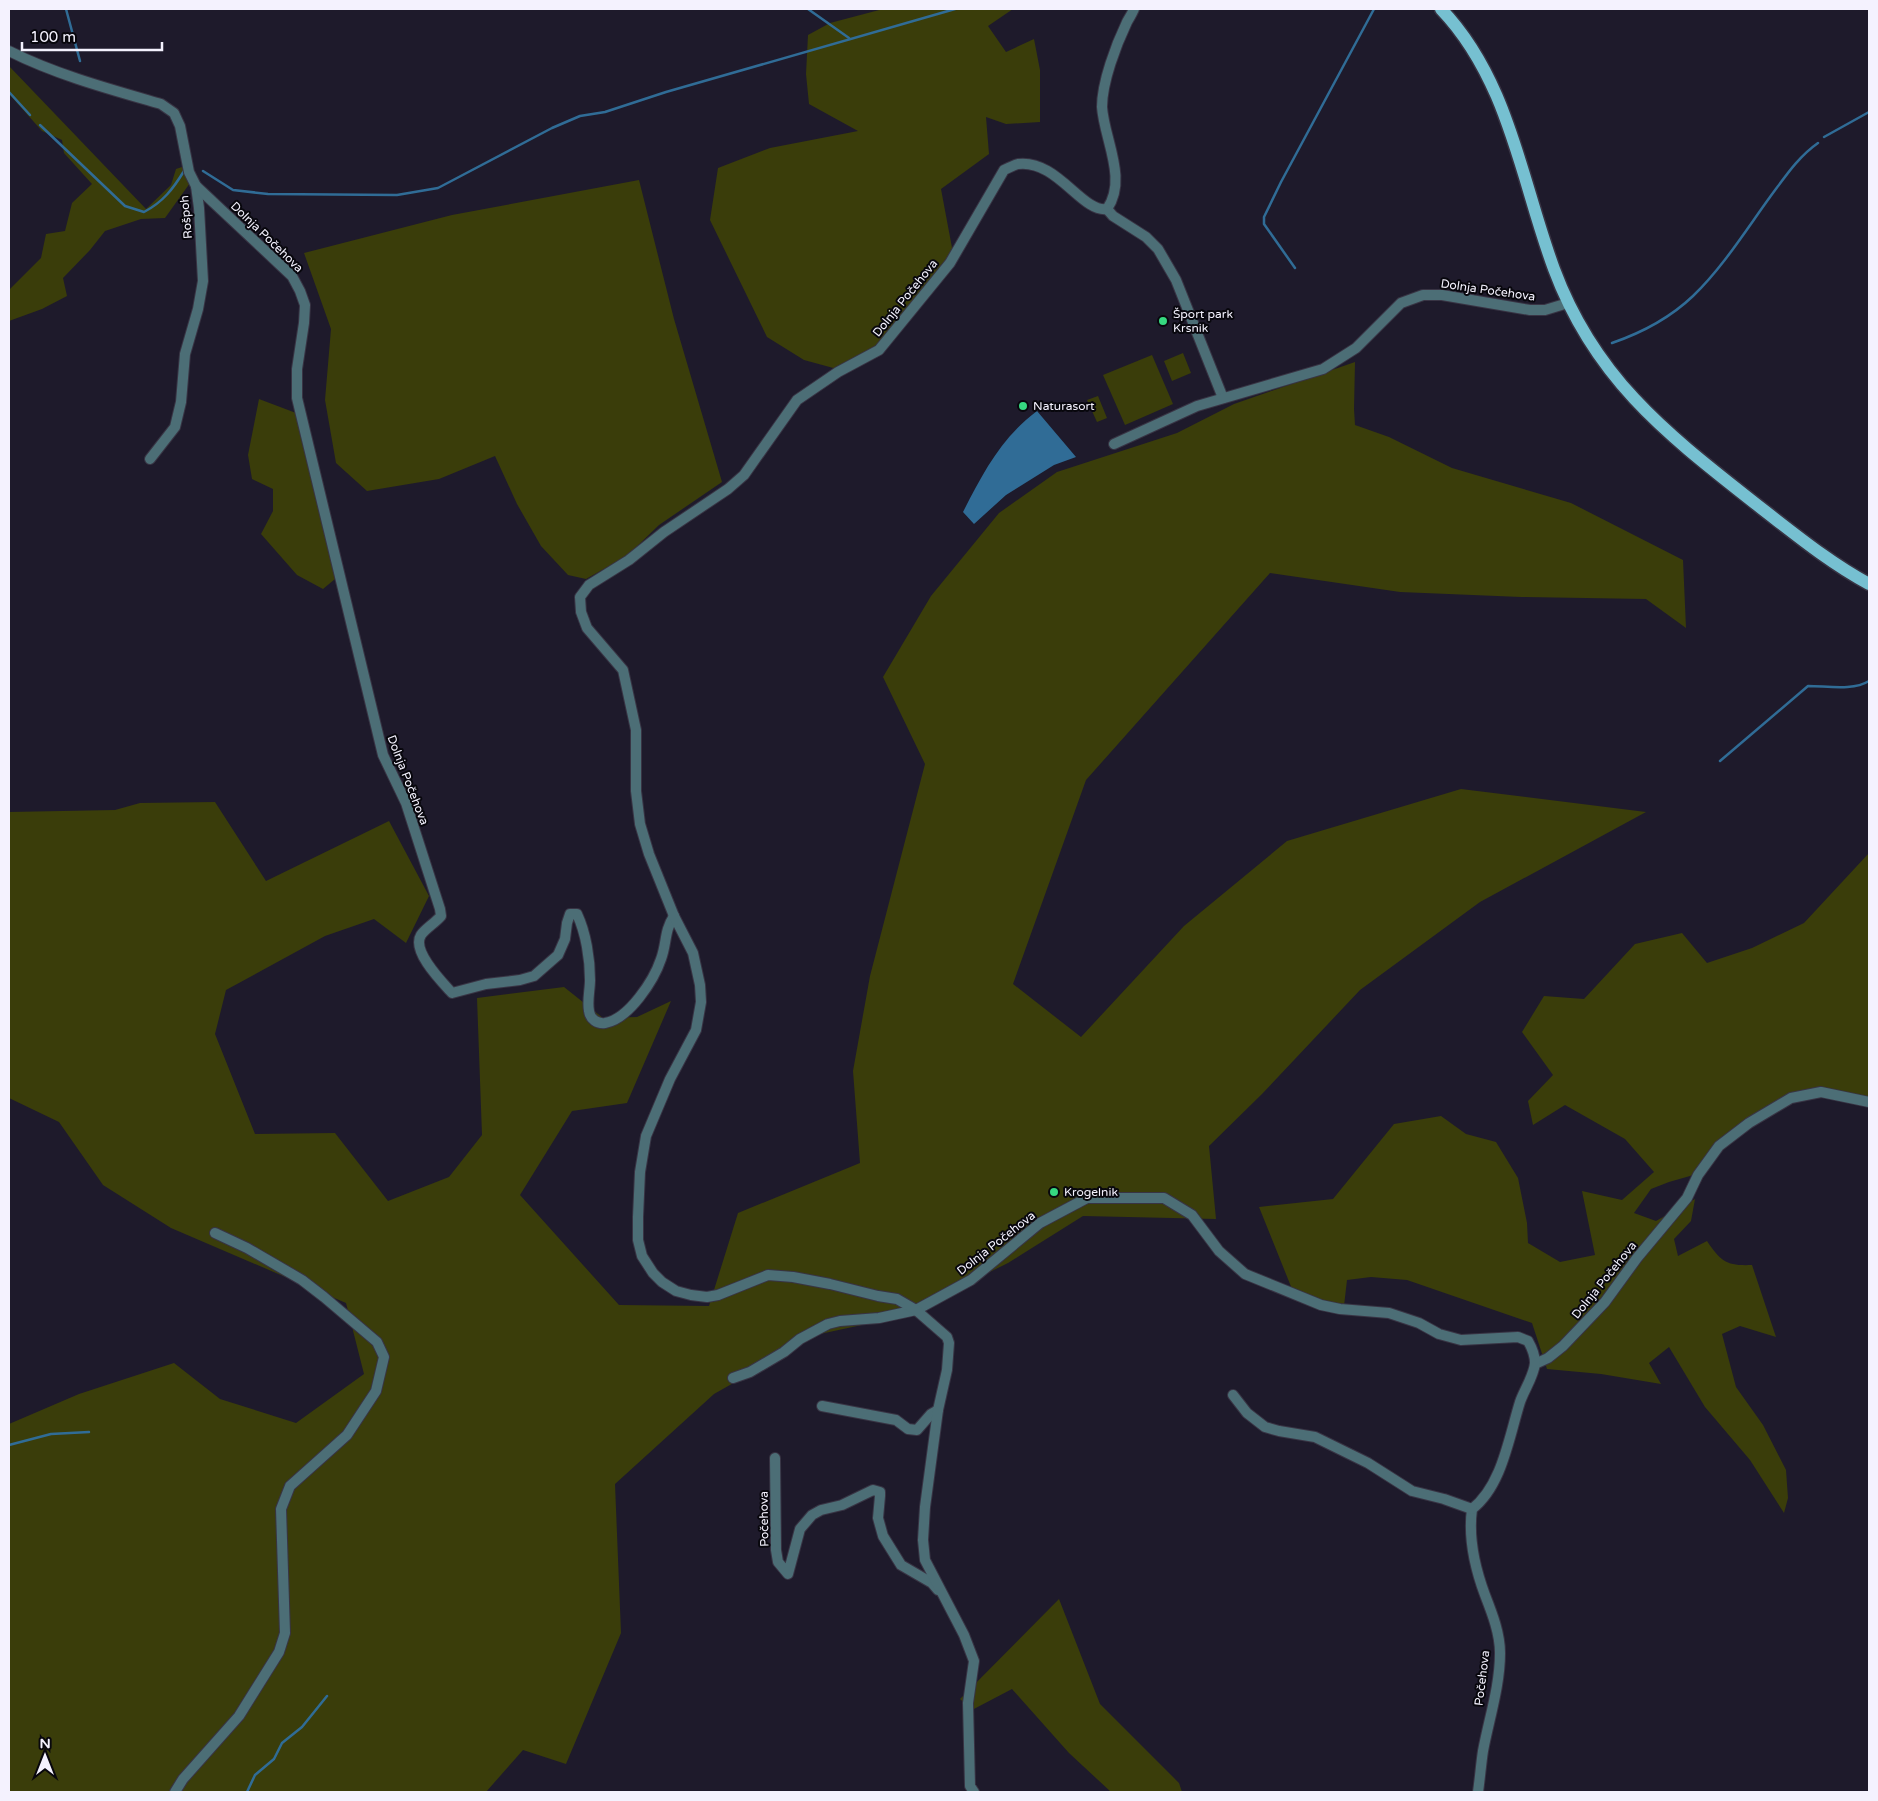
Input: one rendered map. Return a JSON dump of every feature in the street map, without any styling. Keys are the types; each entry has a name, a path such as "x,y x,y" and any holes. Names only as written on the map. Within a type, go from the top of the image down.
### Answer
{"main road":[{"path":"1441,9 1457,26 1475,51 1493,86 1509,126 1546,246 1568,303 1587,337 1609,370 1650,417 1696,457 1811,546 1847,572 1869,584"}],"street":[{"path":"1107,209 1114,194 1115,180 1113,160 1102,107 1104,91 1111,64 1134,9"},
{"name":"Rošpoh","path":"9,51 30,62 67,76 161,104 174,113 180,126 189,172 196,186 203,281 198,309 185,354 181,402 174,426 150,459"},
{"name":"Dolnja Počehova","path":"1223,398 1176,280 1158,249 1146,236 1113,216 1107,209 1098,209 1085,201 1058,176 1038,166 1018,164 1004,170 950,263 879,350 838,372 797,400 744,475 728,489 664,532 629,560 589,585 582,593 580,597 581,612 587,628 624,670 636,730 638,819 649,854 674,916 696,962 701,1002 696,1030 670,1079 646,1136 640,1172 638,1240 642,1256 652,1273 676,1291 691,1295 707,1297 718,1295 768,1275 793,1277 897,1299 916,1310 971,1280 1040,1223 1086,1198 1164,1198 1192,1216 1219,1251 1245,1274 1321,1305 1340,1309 1389,1313 1419,1323 1439,1334 1461,1340 1518,1337 1528,1341 1534,1351 1535,1364 1548,1358 1563,1346 1605,1302 1686,1198 1698,1175 1719,1146 1749,1123 1791,1098 1821,1092 1869,1102"},
{"name":"Dolnja Počehova","path":"196,186 292,276 300,290 305,305 297,369 298,398 383,755 406,803 440,909 441,916 435,924 421,935 418,943 421,952 452,993 486,984 520,980 534,976 558,955 565,939 566,923 570,914 576,914 582,925 590,979 588,1010 590,1017 594,1021 604,1023 615,1020 626,1012 636,1002 654,976 662,957 666,931 674,916"},
{"name":"Dolnja Počehova","path":"1114,444 1197,406 1323,370 1356,348 1401,303 1423,294 1442,295 1530,310 1545,310 1568,303"},
{"path":"175,1792 183,1779 239,1716 279,1652 285,1633 281,1509 290,1486 347,1435 376,1391 384,1357 377,1342 302,1280 247,1248 215,1233"},
{"path":"733,1378 758,1367 784,1352 800,1339 828,1324 840,1321 879,1318 916,1310"},
{"name":"Počehova","path":"916,1310 947,1337 949,1343 947,1370 938,1410 925,1506 923,1540 925,1560 964,1635 974,1660 968,1703 970,1786 974,1792"},
{"path":"1233,1395 1247,1413 1265,1427 1314,1437 1368,1463 1412,1491 1444,1499 1472,1509 1478,1504 1497,1475 1510,1442 1520,1403 1535,1364"},
{"path":"822,1406 896,1420 908,1429 917,1430 931,1414 938,1410"},
{"name":"Počehova","path":"775,1458 776,1550 778,1562 788,1574 800,1529 812,1515 822,1510 842,1505 873,1490 880,1492 878,1518 883,1536 901,1565 932,1583 945,1598"},
{"name":"Počehova","path":"1472,1509 1470,1520 1476,1567 1493,1614 1500,1653 1478,1792"}],"shaded area":[{"path":"883,9 1013,9 988,26 1006,52 1034,39 1040,70 1040,122 1006,124 986,117 989,154 941,189 953,253 878,347 837,369 804,360 767,337 710,220 718,168 770,148 858,131 809,104 806,74 808,35 830,23"},
{"path":"9,66 146,209 171,185 176,169 185,166 190,183 165,218 141,219 105,231 63,278 67,296 42,309 9,321 9,290 41,258 46,234 65,231 72,203 92,184 64,153 62,140 42,131 9,94"},
{"path":"639,180 674,319 722,482 659,525 627,556 586,579 568,575 541,546 517,504 495,456 439,479 367,491 336,463 325,400 331,329 304,253 452,215"},
{"path":"1183,353 1191,373 1172,381 1164,361"},
{"path":"1152,355 1173,404 1125,425 1103,375"},
{"path":"1355,362 1355,425 1389,437 1452,468 1571,503 1683,560 1686,628 1646,599 1521,597 1400,592 1270,573 1086,780 1013,984 1081,1037 1184,926 1287,841 1461,789 1646,812 1480,902 1360,990 1262,1094 1209,1146 1216,1219 1083,1216 1008,1263 899,1317 820,1334 714,1394 615,1484 621,1633 566,1764 523,1750 486,1792 9,1792 9,1424 79,1394 174,1363 220,1399 296,1423 364,1374 346,1303 171,1228 103,1185 59,1122 9,1098 9,812 115,810 140,803 215,802 266,881 389,821 429,896 406,943 374,919 325,936 226,990 215,1034 255,1134 335,1133 388,1201 449,1177 482,1135 477,998 564,987 603,1018 637,1017 671,1001 627,1103 572,1111 520,1195 619,1305 709,1306 738,1213 860,1163 853,1071 870,976 925,764 883,677 931,596 999,513 1057,472 1177,433 1234,404"},
{"path":"1098,396 1107,418 1097,422 1087,400"},
{"path":"259,399 296,413 321,511 335,579 323,589 297,575 261,534 273,511 273,489 252,479 248,455"},
{"path":"1869,853 1869,1100 1821,1090 1748,1122 1697,1174 1651,1189 1634,1213 1656,1221 1695,1199 1691,1221 1674,1239 1678,1256 1707,1241 1716,1254 1725,1261 1736,1265 1752,1265 1776,1337 1740,1326 1722,1334 1736,1387 1763,1425 1786,1470 1788,1498 1784,1513 1750,1460 1705,1407 1669,1347 1649,1363 1661,1384 1601,1374 1547,1369 1532,1323 1407,1280 1371,1277 1347,1280 1344,1306 1317,1300 1292,1289 1259,1207 1333,1199 1394,1124 1441,1116 1466,1134 1496,1142 1518,1178 1527,1223 1528,1243 1560,1262 1595,1255 1582,1191 1622,1200 1654,1172 1625,1139 1565,1105 1533,1125 1528,1101 1553,1075 1522,1032 1544,996 1584,999 1635,944 1682,933 1707,963 1752,948 1804,923"},
{"path":"1059,1599 1100,1704 1179,1783 1182,1792 1111,1792 1069,1753 1012,1689 972,1710 960,1699"}],"water":[{"path":"1037,411 1076,457 1054,465 1006,495 974,524 963,512 978,484 1003,445 1024,421"}],"waterway":[{"path":"66,9 80,61"},
{"path":"808,9 849,38"},
{"path":"203,171 233,190 268,194 397,195 438,188 552,128 580,116 605,112 666,92 955,9"},
{"path":"1295,268 1264,224 1264,217 1374,9"},
{"path":"9,92 30,115"},
{"path":"1824,137 1869,112"},
{"path":"40,125 125,206 144,212 151,208 176,184 184,171"},
{"path":"1612,343 1655,324 1693,296 1724,261 1792,168 1818,143"},
{"path":"1720,761 1808,686 1848,687 1869,681"},
{"path":"9,1445 51,1434 89,1432"},
{"path":"247,1792 255,1775 274,1759 282,1743 302,1727 327,1696"}],"place":[{"name":"Šport park Krsnik","path":"1163,321"},
{"name":"Naturasort","path":"1023,406"},
{"name":"Krogelnik","path":"1054,1192"}]}
